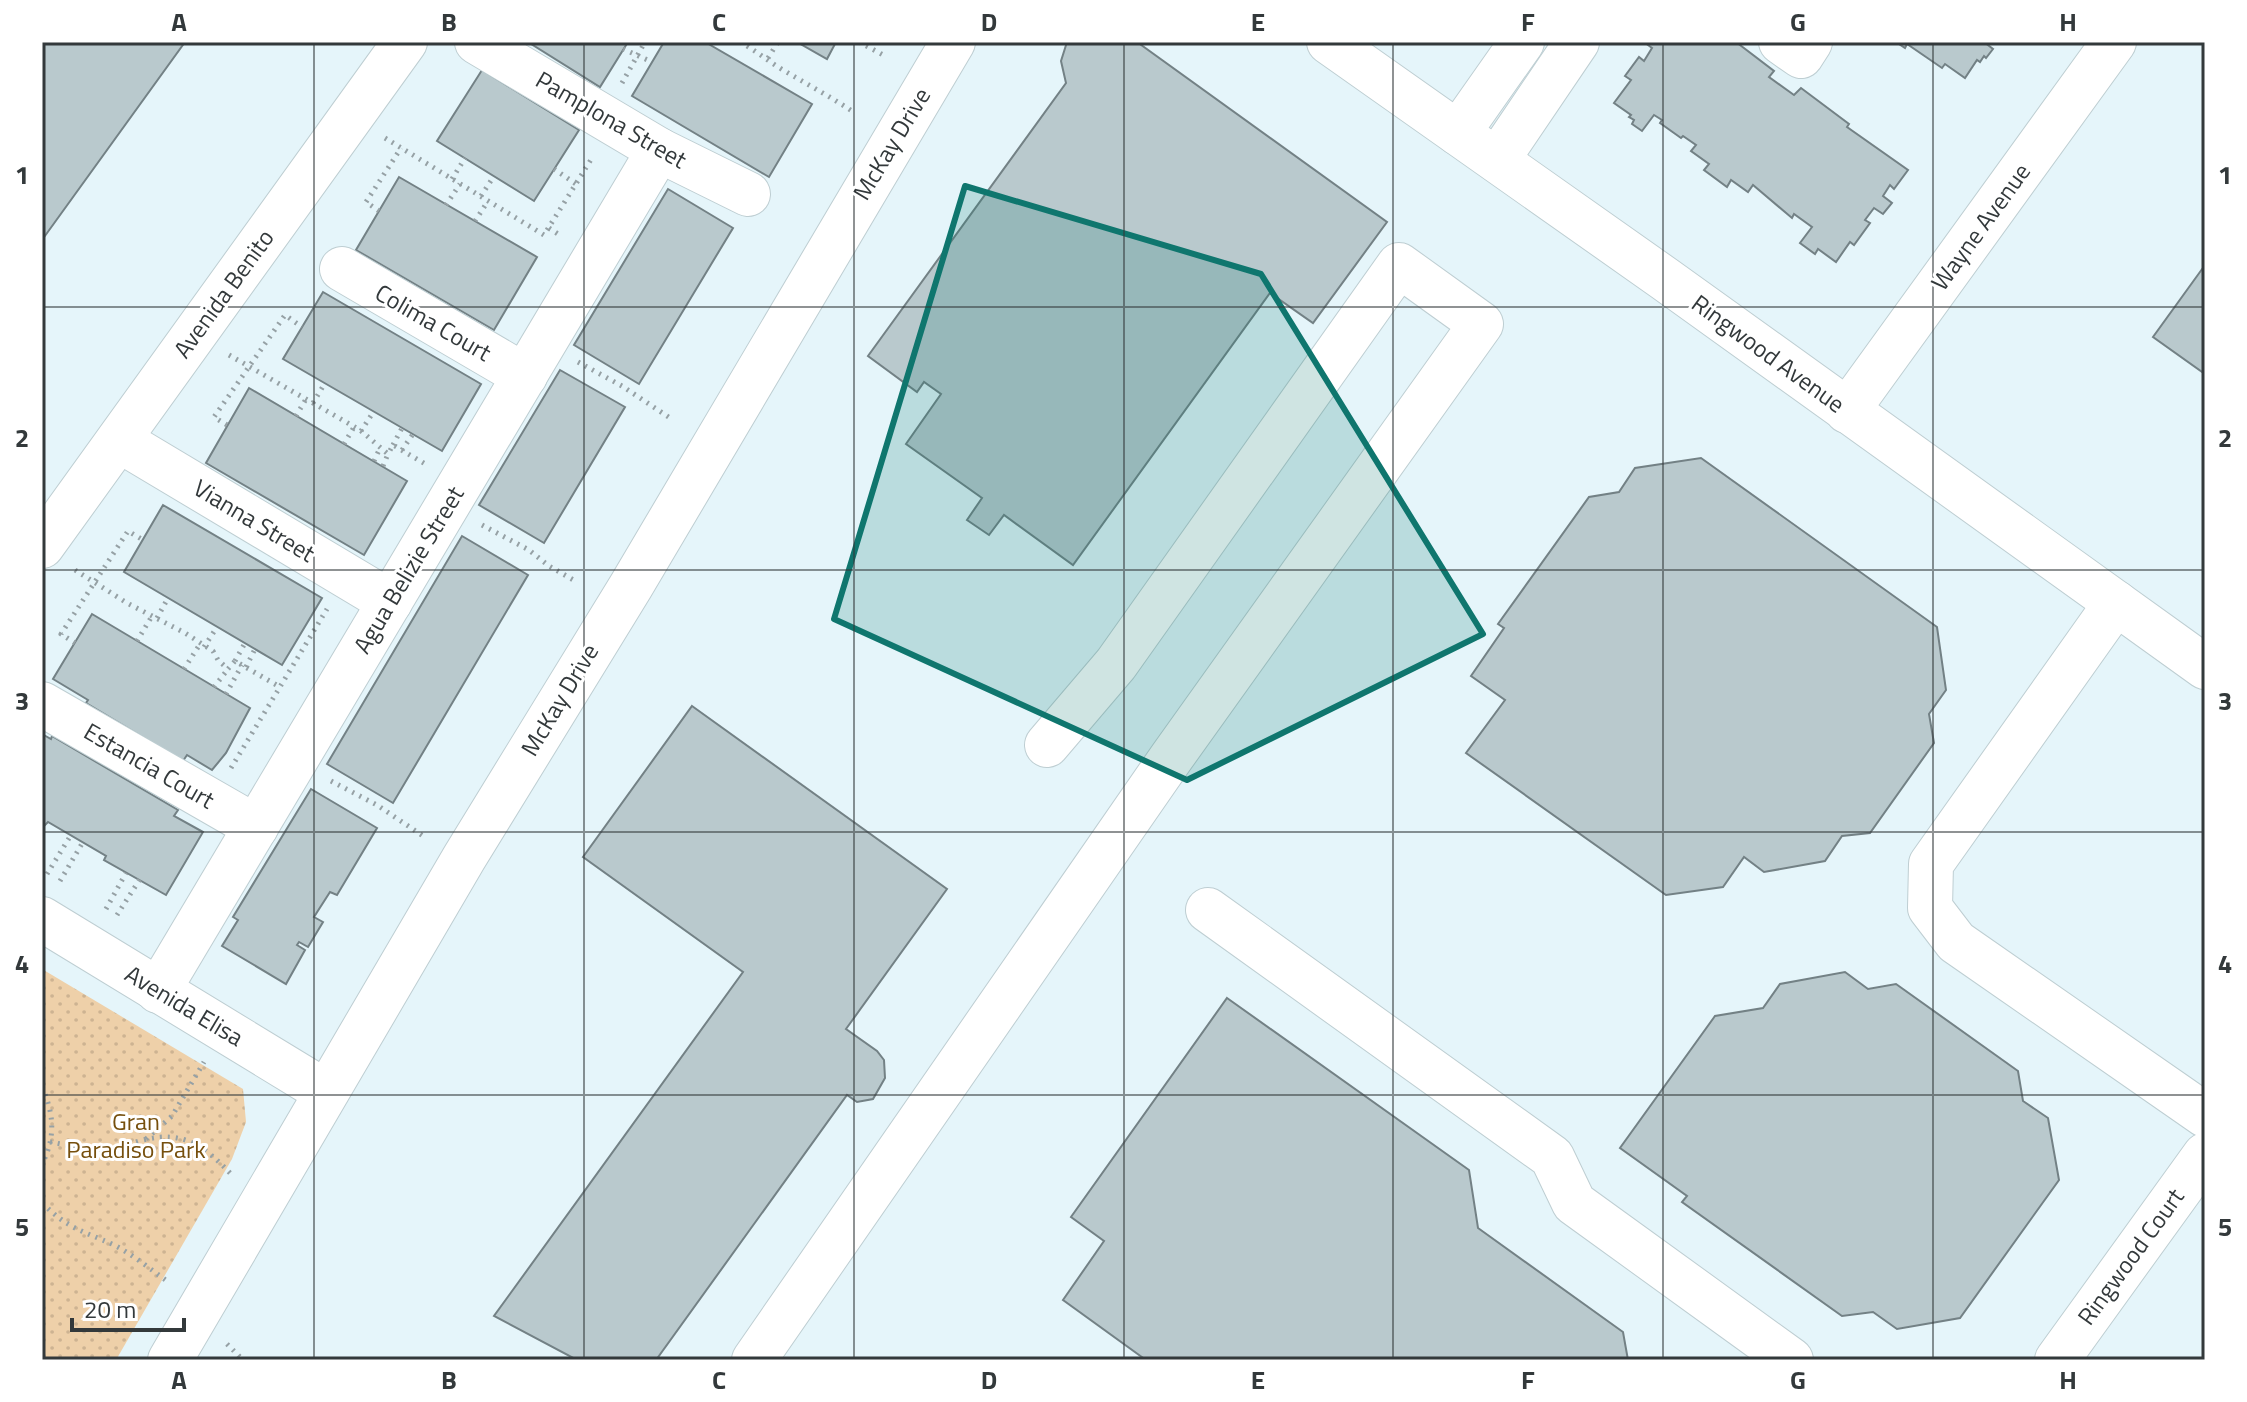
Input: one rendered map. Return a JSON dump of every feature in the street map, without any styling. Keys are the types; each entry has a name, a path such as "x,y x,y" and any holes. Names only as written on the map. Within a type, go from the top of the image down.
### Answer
{"street":[{"name":"Avenida Benito","path":"58,558 119,440 405,42"},
{"name":"Pamplona Street","path":"477,42 659,150 748,194"},
{"name":"McKay Drive","path":"170,1360 326,1092 631,586 953,42"},
{"name":"Ringwood Avenue","path":"1329,42 2205,667"},
{"path":"1458,133 1522,42"},
{"path":"1497,160 1577,42"},
{"path":"1781,42 1801,56 1810,42"},
{"name":"Wayne Avenue","path":"1847,411 2114,42"},
{"name":"Agua Belizie Street","path":"158,991 659,150"},
{"path":"754,1360 1171,758 1481,324 1399,265 1116,664 1047,745"},
{"name":"Colima Court","path":"342,269 525,376"},
{"name":"Vianna Street","path":"119,440 390,602"},
{"path":"2116,603 1931,864 1930,908 1956,942 2205,1115"},
{"name":"Estancia Court","path":"42,704 256,827"},
{"name":"Avenida Elisa","path":"51,900 158,991 326,1092"},
{"path":"1208,910 1552,1157 1574,1203 1791,1360"},
{"name":"Ringwood Court","path":"2057,1360 2205,1155"}],"path":[{"path":"740,42 855,113"},
{"path":"768,58 778,42"},
{"path":"859,42 887,57"},
{"path":"623,49 652,62"},
{"path":"383,137 544,235 614,123"},
{"path":"379,211 366,202 401,148"},
{"path":"452,179 465,158"},
{"path":"554,169 576,184"},
{"path":"481,196 494,176"},
{"path":"446,205 460,184"},
{"path":"475,221 488,201"},
{"path":"549,228 574,243"},
{"path":"227,425 214,417 285,315 302,327"},
{"path":"228,354 361,431 388,454"},
{"path":"576,360 673,420"},
{"path":"313,403 325,383"},
{"path":"296,416 306,399"},
{"path":"361,431 374,411"},
{"path":"344,444 354,427"},
{"path":"383,466 402,428"},
{"path":"402,450 413,434"},
{"path":"393,445 439,471"},
{"path":"374,461 380,448"},
{"path":"480,524 529,550 577,582"},
{"path":"75,643 61,634 128,531 143,540"},
{"path":"58,558 213,651 228,669"},
{"path":"211,802 334,597"},
{"path":"137,641 168,598"},
{"path":"184,669 217,627"},
{"path":"214,687 245,643"},
{"path":"226,694 255,649"},
{"path":"235,661 280,687"},
{"path":"328,779 377,805 426,838"},
{"path":"47,874 71,835"},
{"path":"51,900 83,842"},
{"path":"106,909 126,873"},
{"path":"117,915 140,879"},
{"path":"144,1139 172,1116 204,1061"},
{"path":"42,1087 53,1120 50,1142 42,1164"},
{"path":"50,1142 106,1150 144,1139 192,1141 207,1149 231,1174"},
{"path":"42,1203 59,1220 77,1231 116,1246 167,1281"}],"highlighted area":[{"path":"965,186 1261,274 1483,634 1187,780 834,619"}],"green space":[{"name":"Gran Paradiso Park","path":"42,969 243,1089 246,1122 232,1159 116,1360 42,1360"}],"building":[{"path":"42,42 185,42 42,240"},
{"path":"528,42 628,42 600,87"},
{"path":"664,42 705,42 812,104 769,177 632,96"},
{"path":"797,42 836,42 827,59"},
{"path":"1067,42 1137,42 1387,222 1313,323 1270,293 1073,565 1004,515 989,535 967,520 982,498 906,444 941,394 924,382 917,392 868,356 1066,83 1061,61"},
{"path":"1644,42 1736,42 1774,71 1769,77 1794,95 1801,88 1849,124 1847,127 1908,170 1894,189 1890,185 1883,196 1892,203 1883,214 1874,208 1865,220 1870,223 1854,245 1850,242 1836,262 1818,249 1815,254 1800,243 1812,227 1794,214 1792,218 1753,185 1748,192 1731,180 1727,187 1704,170 1709,164 1691,151 1696,145 1660,123 1662,120 1654,115 1642,131 1632,124 1634,120 1629,117 1631,115 1614,103 1631,80 1625,76 1639,57 1644,61 1652,48"},
{"path":"1896,42 1984,42 1993,49 1986,58 1984,56 1980,62 1977,60 1965,78 1945,64 1942,68 1907,44 1905,48"},
{"path":"482,70 579,130 534,201 437,141"},
{"path":"399,177 537,257 494,330 356,250"},
{"path":"668,189 733,228 639,384 574,345"},
{"path":"2205,265 2205,374 2153,337"},
{"path":"323,292 481,384 442,451 283,359"},
{"path":"560,370 625,407 544,543 479,505"},
{"path":"249,388 407,481 364,555 206,463"},
{"path":"1701,458 1937,627 1946,690 1929,714 1934,743 1870,833 1842,836 1825,861 1764,872 1744,857 1723,887 1666,895 1466,753 1505,700 1471,676 1504,628 1498,624 1589,497 1619,492 1635,468"},
{"path":"163,505 322,598 282,665 124,572"},
{"path":"462,536 528,575 393,803 327,764"},
{"path":"92,614 250,708 226,753 212,770 187,755 183,761 86,703 88,700 53,679"},
{"path":"692,706 947,889 846,1029 877,1051 884,1060 885,1078 873,1099 857,1102 847,1095 656,1360 577,1360 494,1316 743,972 583,857"},
{"path":"42,734 51,739 52,736 178,810 174,816 203,832 166,895 104,860 106,856 48,822 42,828"},
{"path":"311,789 377,828 337,895 330,892 314,917 323,922 308,947 299,942 297,945 305,950 286,984 222,946 238,920 233,917"},
{"path":"1845,972 1868,989 1896,984 2018,1071 2023,1101 2048,1118 2059,1180 1960,1318 1897,1329 1873,1312 1842,1316 1682,1202 1687,1196 1620,1148 1715,1016 1763,1008 1780,984"},
{"path":"1227,998 1469,1170 1478,1228 1623,1332 1628,1360 1146,1360 1063,1300 1104,1241 1071,1217"}]}
